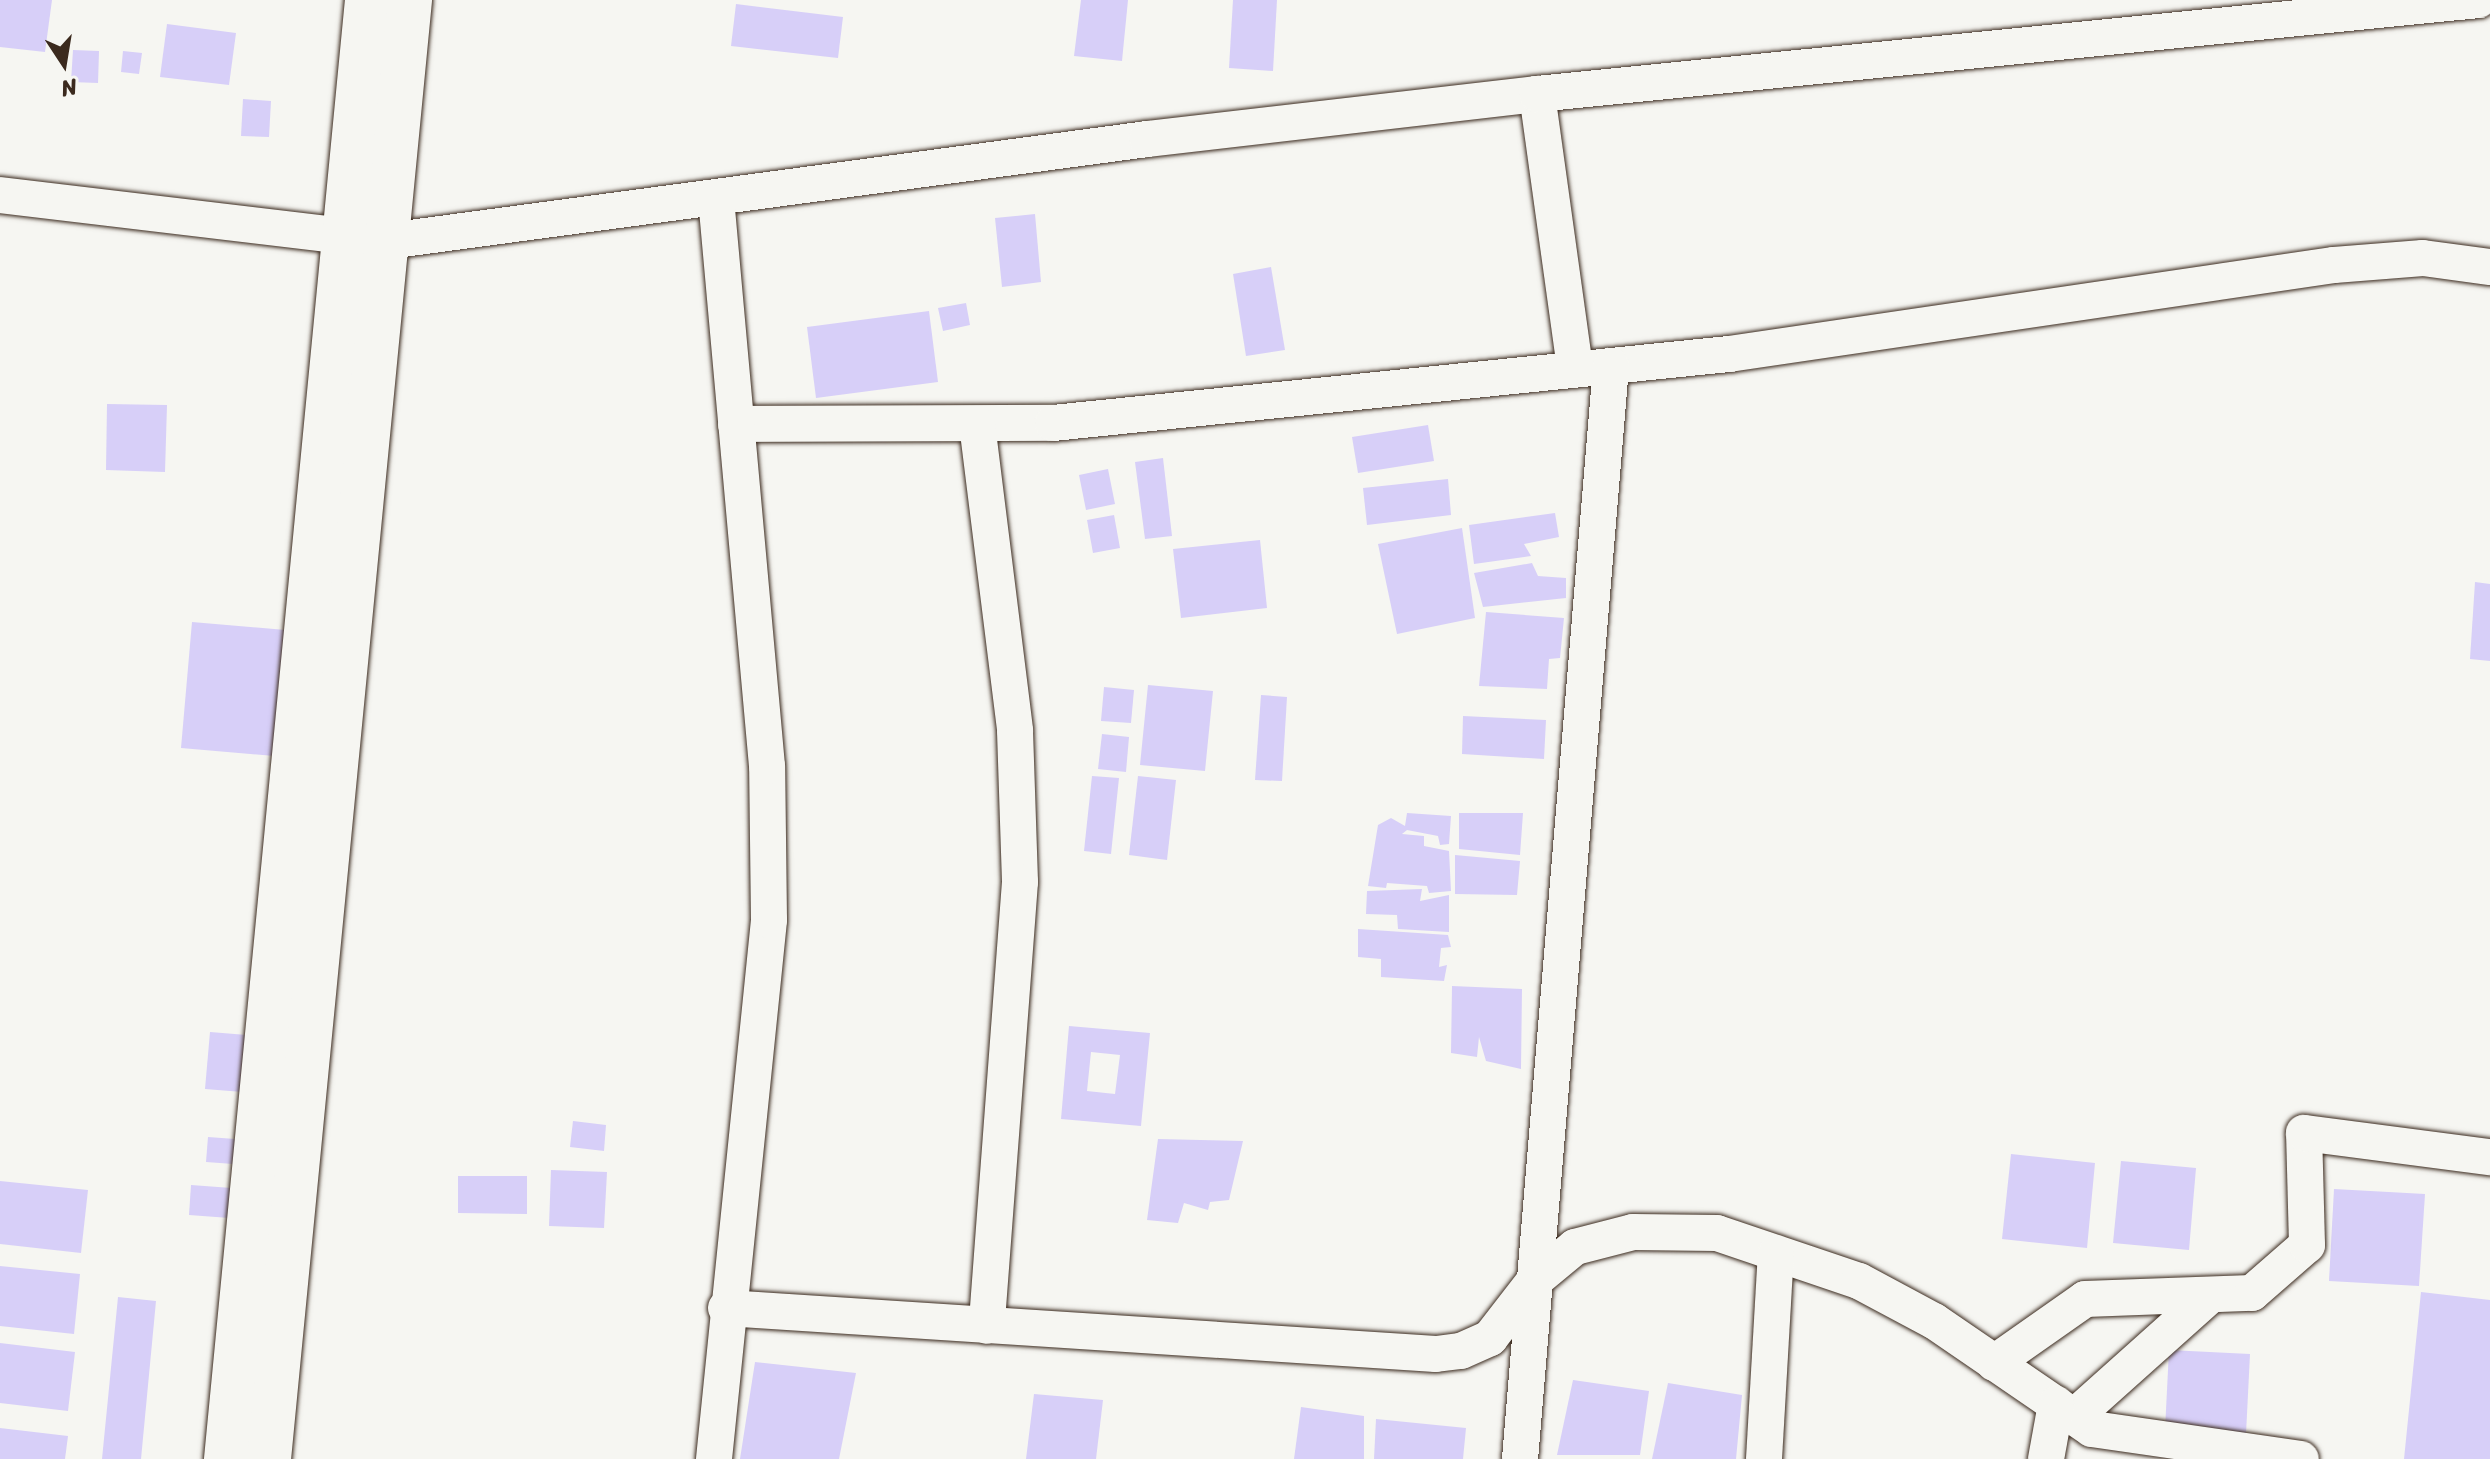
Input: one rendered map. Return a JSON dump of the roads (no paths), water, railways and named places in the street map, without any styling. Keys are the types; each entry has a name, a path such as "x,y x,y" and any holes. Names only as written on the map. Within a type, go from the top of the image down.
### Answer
{"street":[{"path":"226,1459 252,1163 367,0"},
{"path":"269,1459 294,1172 410,0"},
{"path":"0,195 388,241 1537,94 2478,0"},
{"path":"1537,94 1575,369"},
{"path":"714,1459 726,1308 769,920 767,766 716,198"},
{"path":"736,424 1053,423 1834,340 2334,265 2423,258 2490,267"},
{"path":"1520,1459 1611,366"},
{"path":"977,424 1015,731 1020,882 987,1326"},
{"path":"1994,1363 2085,1299 2208,1297 2252,1293 2307,1245 2304,1133 2490,1157"},
{"path":"252,1163 294,1172"},
{"path":"726,1308 1436,1354 1461,1351 1490,1338 1535,1280 1575,1247 1633,1232 1717,1233 1859,1281 1934,1321 2092,1429 2135,1438 2301,1459"},
{"path":"1764,1459 1776,1253"},
{"path":"2046,1459 2065,1411 2208,1297"},
{"path":"2135,1438 2166,1459"}]}
